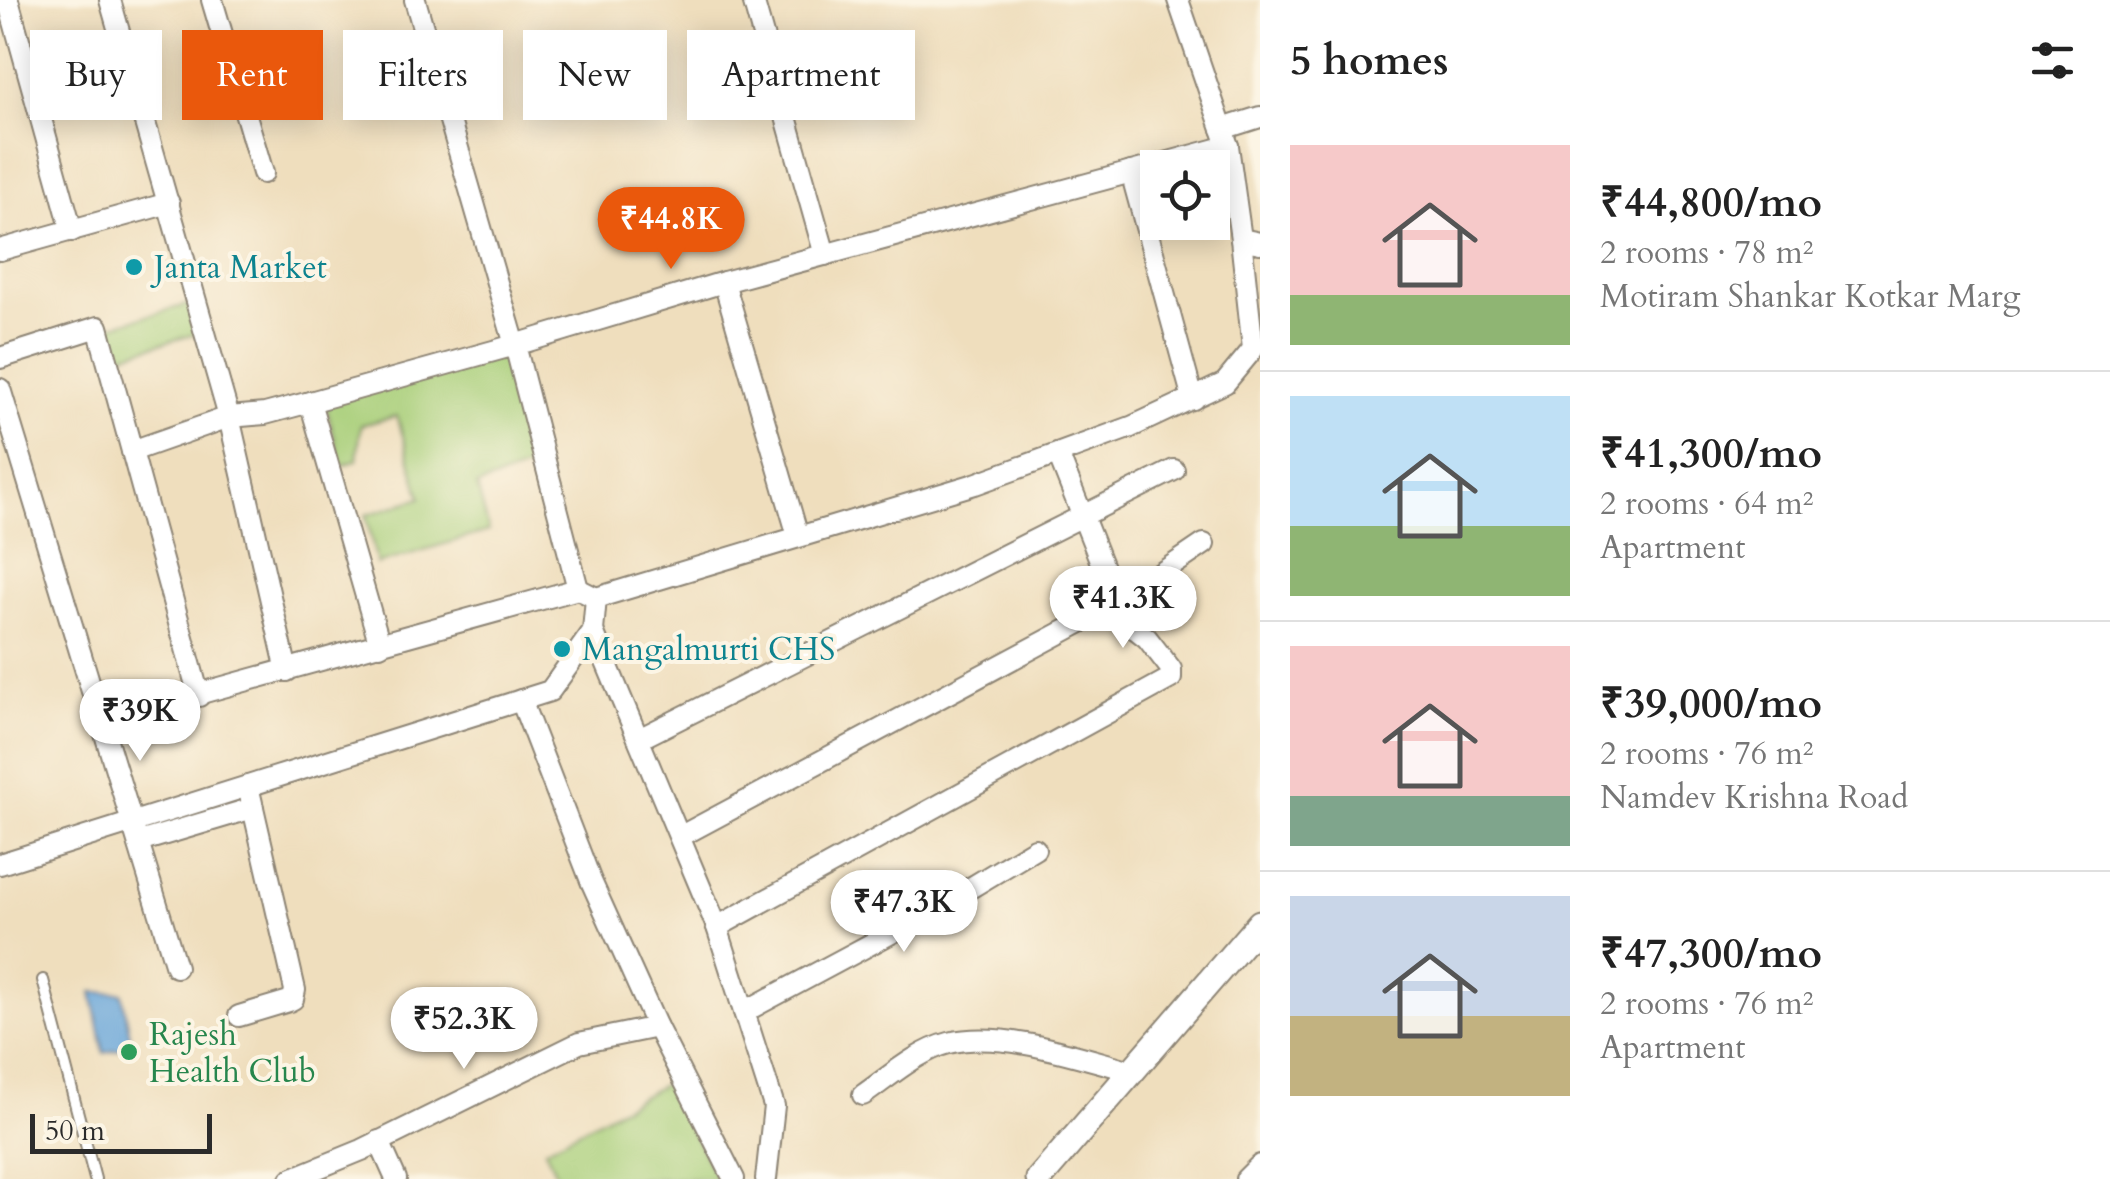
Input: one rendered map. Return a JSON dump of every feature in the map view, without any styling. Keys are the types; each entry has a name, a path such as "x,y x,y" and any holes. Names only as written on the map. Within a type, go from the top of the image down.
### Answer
{"street":[{"path":"8,0 72,231"},
{"path":"110,0 229,417 286,671"},
{"path":"212,0 263,173"},
{"path":"415,0 587,593 593,631 717,927 774,1106 766,1179"},
{"path":"754,0 825,255"},
{"path":"1178,0 1225,137 1251,241 1253,348 1225,383"},
{"path":"132,451 229,417 265,414 310,402 724,282 1131,172 1225,137 1260,116"},
{"path":"1131,172 1193,400"},
{"path":"0,250 169,203"},
{"path":"724,282 798,536"},
{"path":"0,358 98,328 198,696"},
{"path":"100,722 798,536 975,484 1193,400 1260,365"},
{"path":"0,389 176,968"},
{"path":"310,402 380,645"},
{"path":"717,927 1171,678 1171,669 1117,603 1058,454"},
{"path":"639,739 1174,470"},
{"path":"681,836 1117,603 1204,544"},
{"path":"136,832 248,786 550,692 593,631"},
{"path":"521,700 591,881 657,1027 734,1179"},
{"path":"240,1016 289,1001 295,995 248,786"},
{"path":"0,864 252,808"},
{"path":"744,1012 927,914 1036,848"},
{"path":"1039,1179 1260,922"},
{"path":"292,1179 580,1043 657,1027"},
{"path":"863,1094 913,1061 948,1044 962,1042 990,1040 1066,1053 1132,1071"},
{"path":"379,1141 396,1179"},
{"path":"1247,1179 1260,1165"}],"lane":[{"path":"44,980 95,1179"}],"green space":[{"path":"190,304 199,333 115,357 106,327"},
{"path":"510,353 539,463 477,486 489,531 377,564 366,515 421,498 397,416 361,425 357,460 342,466 325,403"},
{"path":"667,1083 717,1179 558,1179 545,1149"}],"water":[{"path":"92,992 122,993 132,1046 104,1053"}],"place":[{"name":"Janta Market","path":"134,267"},
{"name":"Mangalmurti CHS","path":"562,649"},
{"name":"Rajesh Health Club","path":"129,1052"}]}
